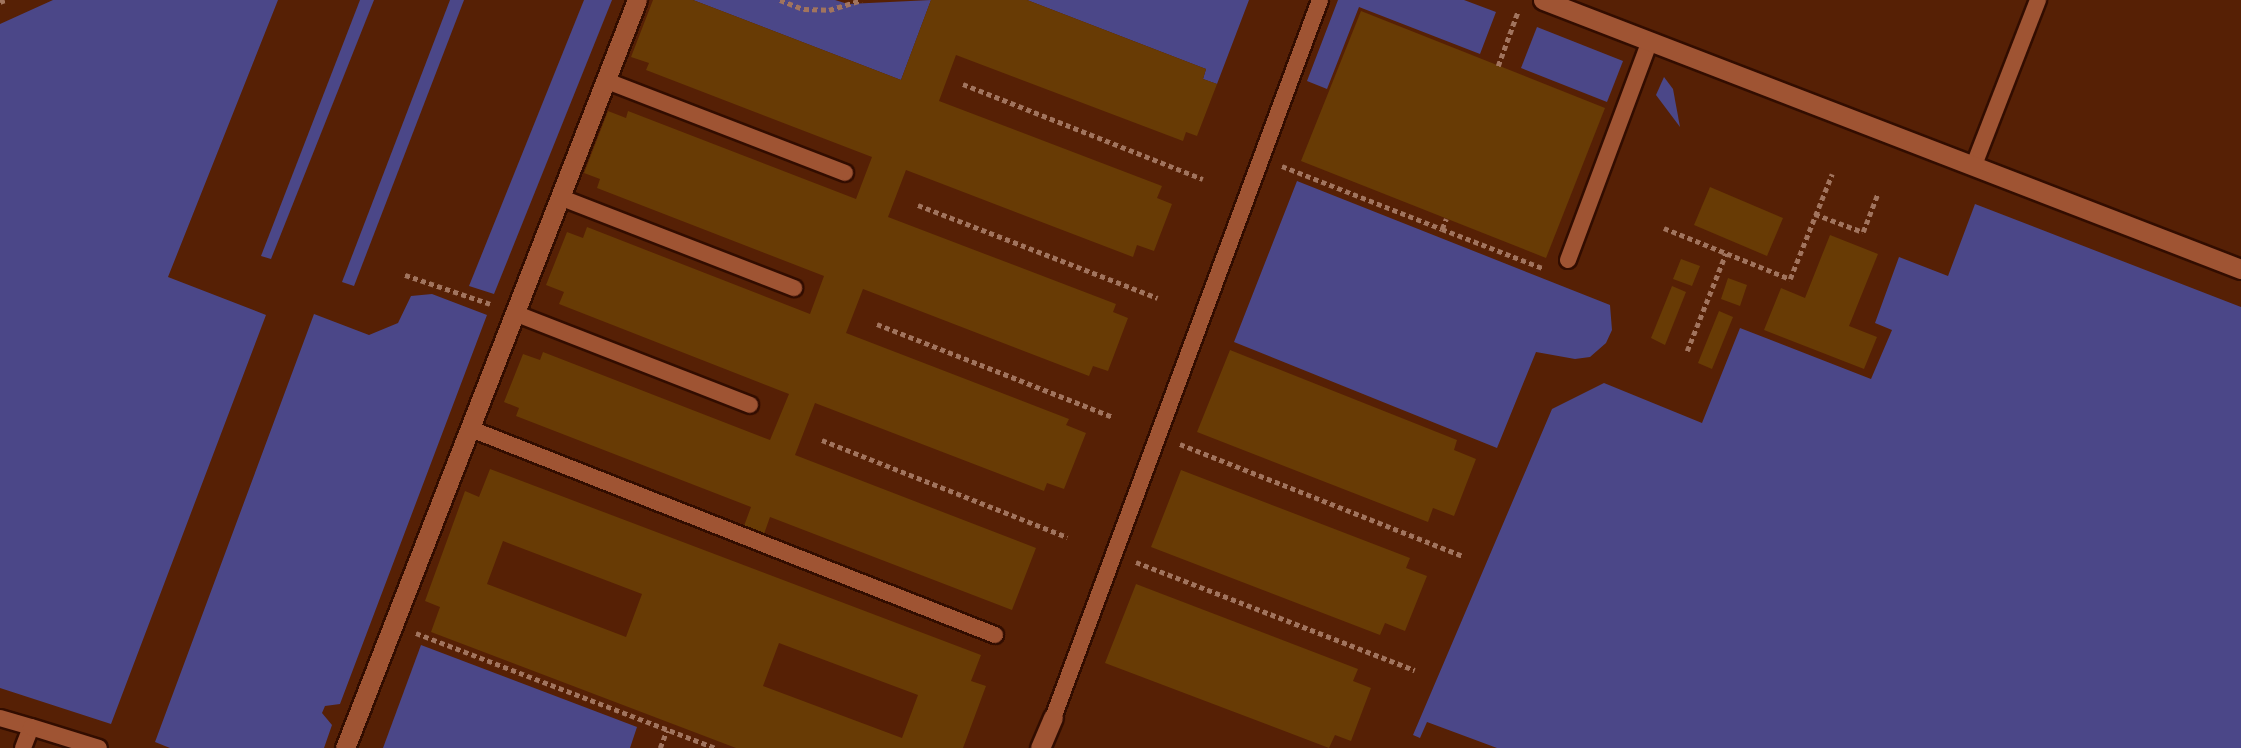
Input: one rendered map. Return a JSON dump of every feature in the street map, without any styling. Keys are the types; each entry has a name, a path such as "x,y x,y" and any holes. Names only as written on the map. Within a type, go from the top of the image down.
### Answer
{"street":[{"path":"345,748 638,0"},
{"path":"1544,0 1569,5 1650,41 2241,270"},
{"path":"1040,748 1053,718"}],"lane":[{"path":"1053,718 1320,0"},
{"path":"1974,165 2038,0"},
{"path":"1568,260 1650,41"},
{"path":"607,81 845,173"},
{"path":"562,198 794,288"},
{"path":"517,314 750,405"},
{"path":"471,429 995,635"},
{"path":"0,718 31,727 68,743 99,748"},
{"path":"23,748 31,727"}],"path":[{"path":"0,2 5,0"},
{"path":"780,0 804,9 829,10 861,0"},
{"path":"1498,66 1521,0"},
{"path":"963,85 1203,179"},
{"path":"1262,158 1562,276 1568,260"},
{"path":"1664,228 1790,279 1832,174"},
{"path":"1815,214 1863,232 1878,193"},
{"path":"918,205 1158,298"},
{"path":"1442,229 1446,219"},
{"path":"1687,351 1727,253"},
{"path":"405,275 486,303"},
{"path":"877,324 1113,417"},
{"path":"822,440 1067,537"},
{"path":"1193,449 1463,556"},
{"path":"1146,566 1415,670"},
{"path":"395,624 716,748"},
{"path":"660,748 667,730"}],"shaded area":[{"path":"53,0 278,0 168,277 266,315 111,724 0,688 0,24"},
{"path":"360,0 374,0 271,259 261,256"},
{"path":"450,0 464,0 354,286 342,282"},
{"path":"584,0 612,0 494,294 469,286"},
{"path":"693,0 835,0 848,4 931,0 901,80"},
{"path":"1027,0 1249,0 1217,84 1203,79 1206,69"},
{"path":"1338,0 1464,0 1496,12 1480,54 1359,7 1327,89 1307,81"},
{"path":"1537,27 1623,61 1607,102 1521,68"},
{"path":"1664,77 1673,89 1680,127 1656,95"},
{"path":"1297,181 1610,305 1612,330 1606,343 1590,357 1575,359 1536,352 1497,448 1234,342"},
{"path":"1975,204 2241,307 2241,748 1497,748 1427,722 1420,738 1413,735 1552,409 1604,383 1702,423 1740,328 1871,379 1892,330 1875,323 1899,257 1948,276"},
{"path":"432,294 487,315 340,704 325,706 322,713 332,725 324,748 170,748 155,742 314,314 369,335 398,323 411,296"},
{"path":"421,645 637,727 630,748 383,748"}],"building":[{"path":"653,0 693,0 901,80 931,0 1027,0 1206,69 1203,79 1217,84 1197,136 1186,132 1183,141 956,55 939,101 1162,186 1157,198 1172,204 1154,251 1137,245 1133,257 906,170 888,217 1116,304 1113,312 1128,318 1108,371 1093,366 1089,376 863,289 846,333 1069,419 1066,425 1086,433 1064,489 1047,483 1044,491 815,403 795,455 1036,548 1012,610 770,517 764,534 744,526 751,507 516,416 519,408 504,402 523,354 540,360 543,352 770,440 789,394 559,304 564,292 546,285 567,232 583,238 587,227 810,314 824,276 597,188 600,179 584,173 608,111 626,118 628,111 856,199 872,157 646,70 649,63 631,57"},
{"path":"1361,11 1605,108 1546,258 1301,161"},
{"path":"1710,187 1783,218 1767,256 1694,225"},
{"path":"1830,235 1878,254 1849,326 1877,337 1864,369 1764,330 1781,288 1805,298"},
{"path":"1681,259 1700,266 1692,286 1673,279"},
{"path":"1728,278 1747,285 1740,306 1721,299"},
{"path":"1672,286 1686,292 1665,345 1651,338"},
{"path":"1719,311 1733,317 1712,369 1698,363"},
{"path":"1230,350 1457,440 1454,450 1476,459 1454,516 1433,508 1428,522 1197,432"},
{"path":"490,469 981,655 971,681 986,686 963,748 736,748 431,632 440,607 425,601 465,491 479,497","holes":["503,541 642,594 626,637 487,584","779,643 918,695 902,738 763,686"]},
{"path":"1181,470 1410,558 1406,568 1427,576 1405,631 1385,623 1380,635 1151,547"},
{"path":"1136,584 1358,669 1353,681 1371,688 1351,741 1335,735 1329,748 1105,663"}]}
